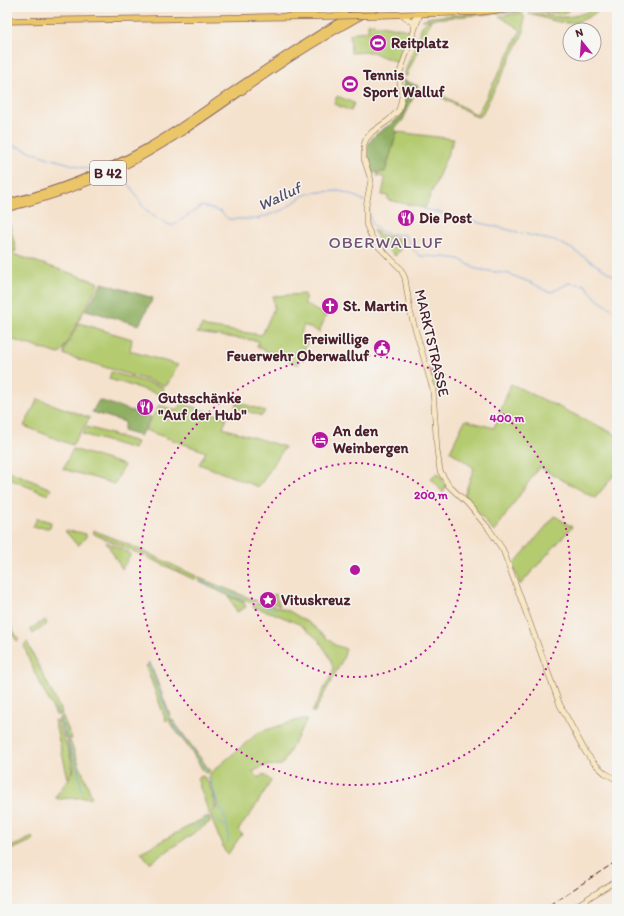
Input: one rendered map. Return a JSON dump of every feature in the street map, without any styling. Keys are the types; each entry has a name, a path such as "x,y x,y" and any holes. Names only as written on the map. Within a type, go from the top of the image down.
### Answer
{"highway":[{"name":"B 42","path":"7,208 57,194 107,174 150,151 291,51 365,7"},
{"name":"B 42","path":"7,203 60,187 105,169 148,147 199,117 320,40 377,7"}],"main road":[{"path":"7,21 403,15 478,12 530,7"}],"street":[{"path":"403,15 414,27 418,23 420,14"},
{"name":"MARKTSTRASSE","path":"414,27 399,75 402,97 399,110 389,120 372,132 366,139 364,145 364,158 371,180 367,201 366,224 371,236 388,258 400,268 405,278 410,311 433,390 440,471 449,486 462,498 496,538 507,557 557,698 586,753 605,773 617,780"},
{"path":"571,909 617,880"}],"green space":[{"path":"546,7 568,7 568,11 563,14 532,10 422,20 429,17"},
{"path":"605,7 584,19 575,22 562,22 529,14 566,17"},
{"path":"522,13 524,17 524,32 481,116 477,117 437,95 438,93 477,115 521,30 499,16"},
{"path":"431,20 406,77 406,69 422,26 427,21"},
{"name":"Reitplatz","path":"368,23 409,30 398,63 372,52 351,53 350,34 368,31"},
{"path":"403,80 418,86 403,120 395,129 397,132 385,172 372,173 367,157 368,145 380,131 394,122 402,114 405,101"},
{"path":"337,96 354,103 351,111 334,104"},
{"path":"397,132 454,139 425,208 388,200 388,196 382,195 385,179 377,176 378,173 385,172"},
{"path":"7,213 16,250 15,252 7,250"},
{"path":"373,230 382,235 402,239 401,246 395,256 380,242"},
{"path":"7,252 97,282 98,285 61,353 59,354 7,338"},
{"path":"102,283 153,298 139,325 86,310"},
{"path":"305,294 305,304 326,316 319,332 304,325 301,333 309,338 298,365 257,347 259,341 197,333 202,325 206,327 262,335 274,308 273,296"},
{"path":"79,323 132,339 130,351 178,365 167,385 65,355 65,348"},
{"path":"429,369 435,372 434,376 438,377 439,374 443,377 443,379 439,381 436,388 439,389 437,392 435,391"},
{"path":"111,372 163,387 162,395 109,379"},
{"path":"511,384 617,435 617,475 615,474 595,498 539,467 494,532 464,496 474,468 450,451 465,420 494,428"},
{"path":"38,399 90,418 72,445 24,426"},
{"path":"99,400 151,417 140,436 123,431 125,422 92,412"},
{"path":"237,402 265,411 262,416 235,407"},
{"path":"181,403 227,418 223,428 285,447 259,487 199,464 206,452 145,430 159,405 178,411"},
{"path":"87,427 137,442 134,449 82,434"},
{"path":"73,449 124,465 115,484 63,469"},
{"path":"7,470 51,489 48,495 7,478"},
{"path":"437,473 446,485 443,493 431,478"},
{"path":"555,516 572,527 520,585 513,565"},
{"path":"37,518 51,522 50,528 33,527"},
{"path":"93,530 146,552 144,556 96,535 93,533"},
{"path":"65,531 86,534 86,537 78,546"},
{"path":"106,542 130,553 130,556 122,569"},
{"path":"147,553 198,577 193,579 147,557"},
{"path":"199,578 257,601 245,601 229,596 200,582 198,580"},
{"path":"275,594 280,606 266,600"},
{"path":"229,596 244,603 246,607 237,612"},
{"path":"262,602 289,611 313,626 335,645 346,649 343,659 314,713 312,712 333,672 333,667 329,656 318,639 299,624 273,613 252,607"},
{"path":"7,620 19,640 17,641 7,627"},
{"path":"45,620 47,624 33,634 30,629"},
{"path":"27,642 62,713 59,715 56,715 30,663 24,645"},
{"path":"150,663 171,718 166,721 146,666"},
{"path":"62,715 72,739 66,739 58,720"},
{"path":"172,719 210,771 206,773 204,772 192,752 170,723 170,720"},
{"path":"302,719 307,720 282,765 264,766 252,772 258,778 264,774 271,781 252,812 238,830 242,834 228,854 225,852 211,818 211,814 216,809 217,804 208,775 259,732"},
{"path":"54,720 61,731 70,755 72,769 68,778"},
{"path":"67,741 70,741 92,797 58,799 55,797 73,773 74,766"},
{"path":"203,776 210,786 214,801 215,808 209,814 197,778"},
{"path":"206,817 209,817 210,822 151,862 149,862 141,852"},
{"path":"32,837 33,840 7,852 7,849"}],"waterway":[{"name":"Walluf","path":"7,143 46,157 94,171"},
{"name":"Walluf","path":"111,175 126,180 143,207 155,217 172,226 202,206 221,212 228,219 257,219 283,210 304,195 318,192 340,191 353,195 364,201"},
{"name":"Walluf","path":"368,205 370,218 375,227 383,232 405,235 414,250 420,256 459,259 476,269 509,274 534,284 548,292 554,291 569,283 585,285 598,300 617,312"},
{"path":"424,209 558,242 572,249 617,278"},
{"path":"200,581 246,600"},
{"path":"259,604 275,610"},
{"path":"148,662 169,717"},
{"path":"55,708 57,713"},
{"path":"60,719 67,738"},
{"path":"172,722 207,771"},
{"path":"68,743 77,766 82,790"},
{"path":"209,776 226,822 228,842"},
{"path":"213,817 225,826"},
{"path":"194,828 208,819"}],"railway":[{"path":"543,909 617,861"}],"place":[{"name":"Reitplatz","path":"378,43"},
{"name":"Tennis Sport Walluf","path":"350,84"},
{"name":"Die Post","path":"406,218"},
{"name":"St. Martin","path":"330,306"},
{"name":"Freiwillige Feuerwehr Oberwalluf","path":"382,348"},
{"name":"Gutsschänke \"Auf der Hub\"","path":"145,407"},
{"name":"An den Weinbergen","path":"320,440"},
{"name":"Vituskreuz","path":"268,600"}],"district":[{"name":"OBERWALLUF","path":"386,242"}]}
